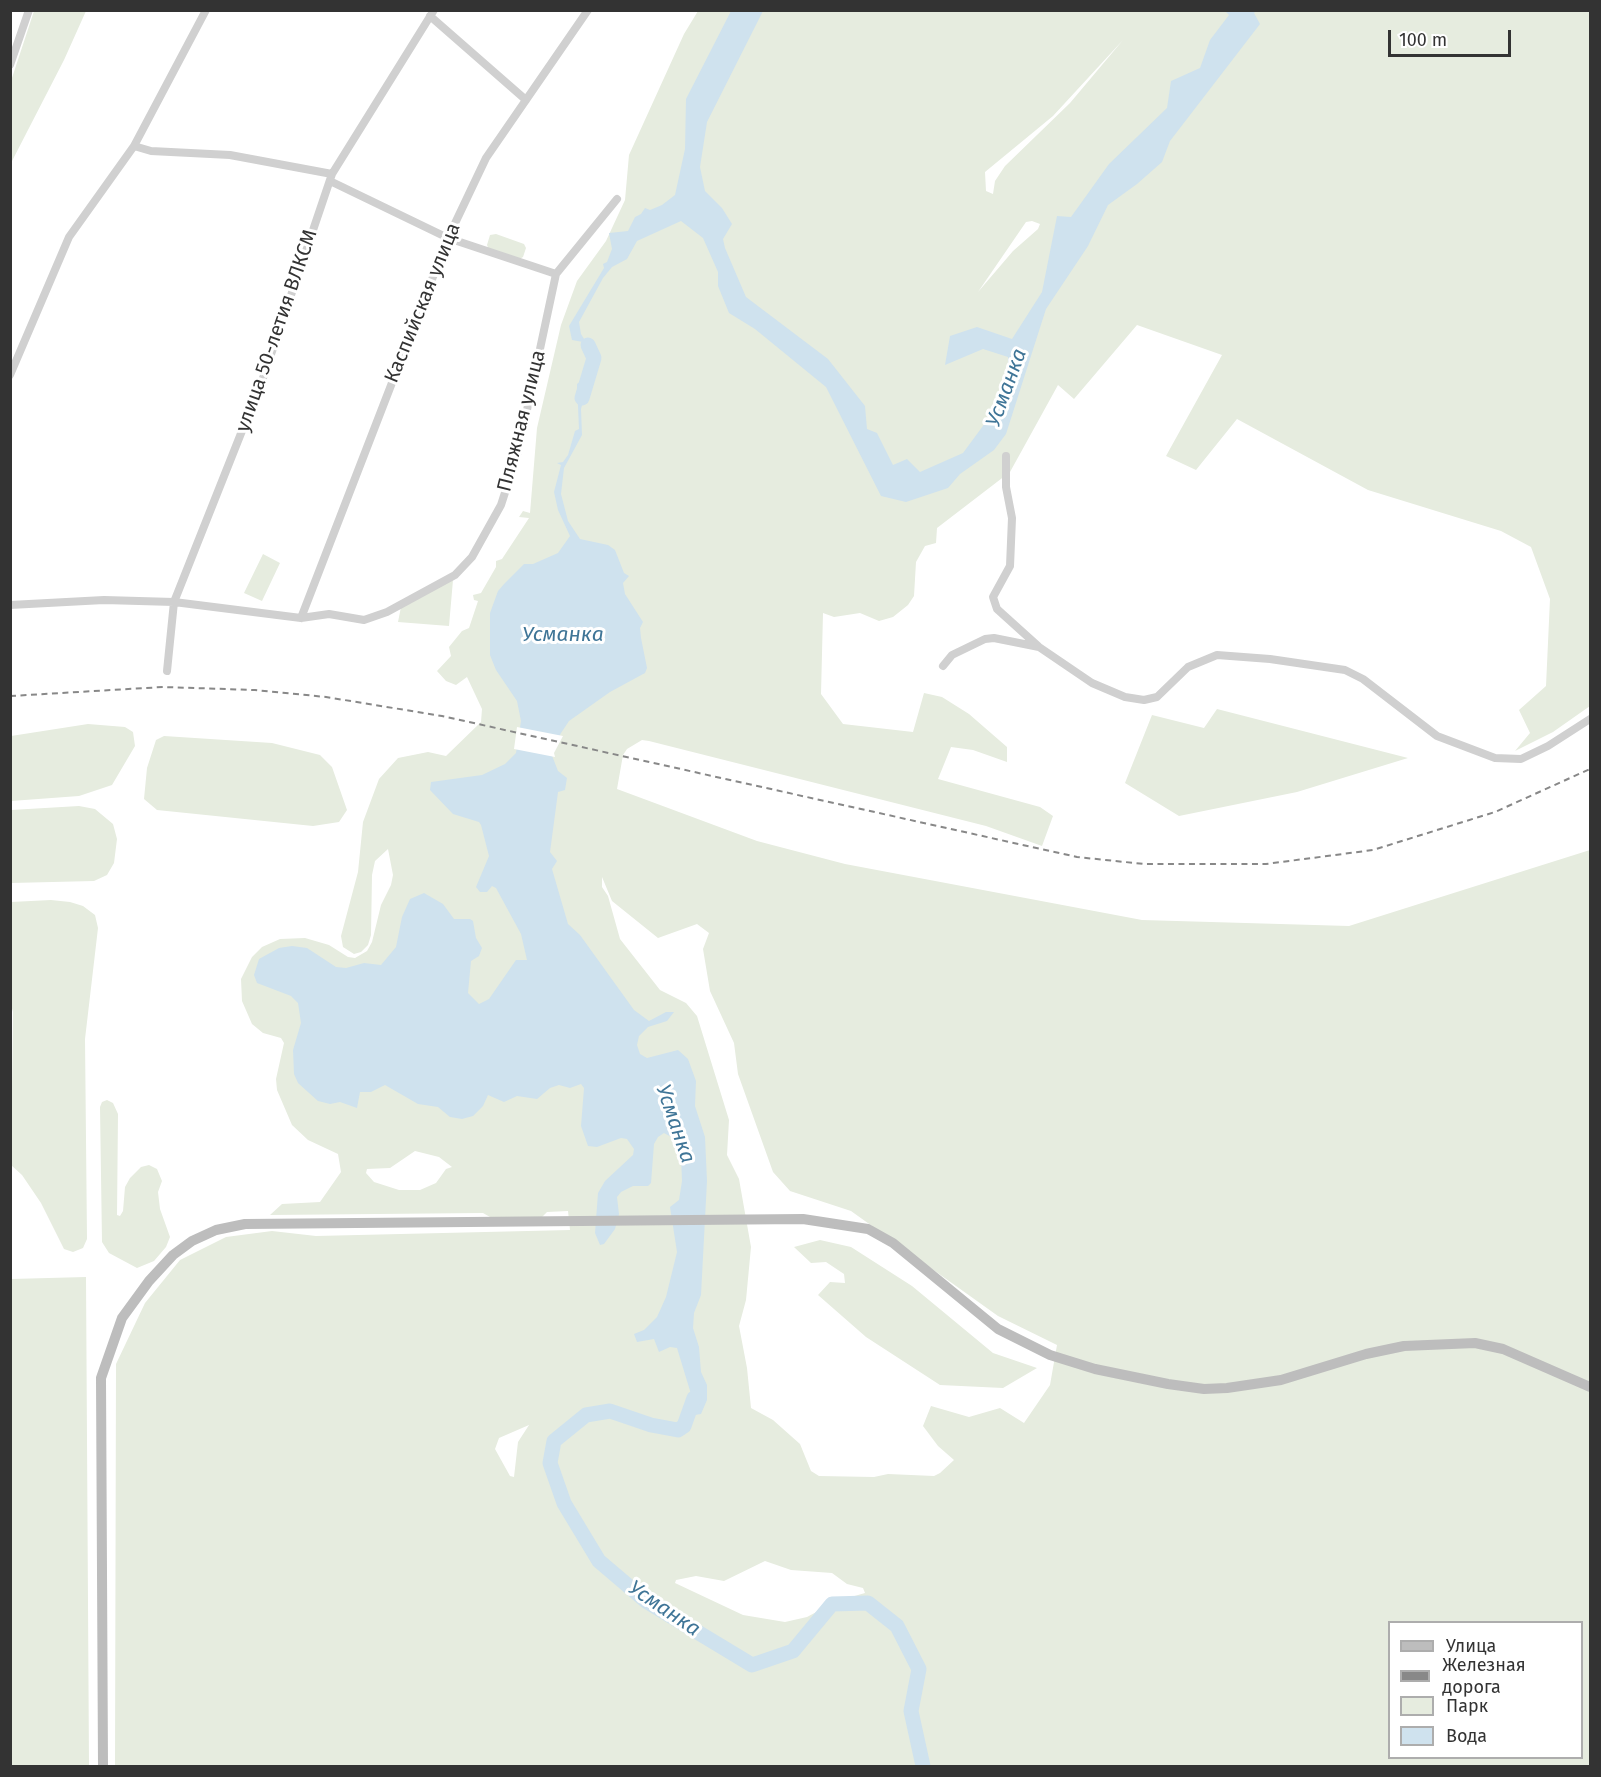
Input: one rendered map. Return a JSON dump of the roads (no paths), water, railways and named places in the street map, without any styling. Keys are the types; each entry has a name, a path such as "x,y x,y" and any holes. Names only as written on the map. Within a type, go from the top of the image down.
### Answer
{"street":[{"path":"10,65 30,10"},
{"path":"10,375 69,237 134,146 206,10"},
{"name":"Каспийская улица","path":"302,618 448,238 486,158 588,10"},
{"path":"432,13 526,100"},
{"name":"улица 50-летия ВЛКСМ","path":"167,671 174,602 263,378 331,178 432,13"},
{"path":"134,146 151,151 230,154 331,178 448,238 556,274"},
{"name":"Пляжная улица","path":"10,605 104,600 174,602 302,618 329,614 364,620 387,612 455,574 472,557 501,505 518,453 556,274 617,200"},
{"path":"1006,456 1006,487 1012,518 1010,566 993,597 997,609 1039,647 1092,683 1125,697 1144,700 1157,697 1188,668 1216,655 1270,659 1345,670 1363,679 1437,736 1494,758 1521,759 1548,746 1590,719"},
{"path":"943,666 952,655 985,639 1039,647"},
{"path":"103,1767 101,1378 123,1318 149,1281 173,1255 192,1241 216,1230 245,1224 566,1223 803,1219 868,1229 893,1243 998,1329 1050,1354 1086,1367 1168,1384 1204,1389 1227,1388 1281,1380 1366,1354 1404,1346 1475,1343 1503,1349 1590,1387"}],"water":[{"path":"731,11 763,11 707,122 700,167 705,191 722,208 732,224 723,239 725,248 746,297 828,359 865,406 867,429 877,433 893,465 907,459 920,472 963,453 994,411 1008,365 1008,357 983,349 945,365 950,336 977,327 1012,339 1042,292 1057,216 1071,217 1109,164 1167,108 1171,81 1200,68 1210,40 1229,15 1225,11 1256,11 1254,13 1260,24 1170,141 1162,162 1108,205 1088,246 1046,309 1006,434 994,450 960,474 948,488 906,502 881,496 826,387 755,329 729,313 718,286 718,272 703,238 681,221 637,241 627,259 612,267 603,278 579,322 581,334 595,357 581,409 582,435 564,468 561,494 568,521 580,539 608,545 615,550 624,573 629,576 623,583 625,594 643,622 640,628 647,668 645,673 610,692 569,721 561,733 551,753 558,771 567,778 565,790 558,792 550,852 557,861 552,869 568,924 580,935 634,1010 649,1021 666,1012 674,1012 667,1021 648,1027 639,1036 637,1045 640,1054 647,1058 678,1050 688,1059 696,1081 695,1106 705,1137 707,1181 701,1295 694,1313 693,1328 699,1347 701,1372 707,1385 707,1400 701,1414 688,1416 685,1415 691,1394 677,1348 670,1347 659,1352 654,1339 637,1342 634,1334 644,1330 657,1317 666,1297 677,1252 670,1207 679,1200 682,1181 681,1157 673,1138 664,1133 654,1144 651,1183 648,1186 633,1186 621,1192 617,1197 619,1214 615,1229 604,1244 600,1245 595,1233 598,1193 605,1181 633,1155 634,1149 627,1139 621,1138 597,1147 588,1146 581,1126 584,1088 581,1084 570,1088 559,1085 550,1088 537,1099 517,1096 504,1102 488,1095 483,1106 473,1116 462,1119 450,1117 438,1107 418,1104 385,1085 371,1092 360,1092 357,1108 340,1102 330,1104 318,1101 298,1083 294,1074 293,1050 301,1023 298,1003 291,996 257,983 254,975 259,959 279,948 292,946 307,948 336,967 346,968 364,963 381,965 396,947 402,917 410,899 424,893 443,904 454,919 473,921 476,938 482,948 479,956 471,961 468,993 479,1004 489,999 516,960 527,960 521,934 496,888 492,886 487,892 480,892 476,887 489,856 481,825 479,822 453,814 430,790 431,782 482,775 505,764 516,753 521,721 517,701 496,670 490,655 490,613 498,591 524,564 533,564 558,553 570,536 558,510 554,492 561,465 557,463 563,462 568,455 575,431 579,429 577,384 588,376 590,367 583,342 572,340 569,326 604,268 603,264 607,262 612,249 609,233 628,231 635,217 645,208 650,210 662,205 675,195 685,149 686,99"}],"waterway":[{"name":"Усманка","path":"582,398 594,358 588,345"},
{"name":"Усманка","path":"694,1398 684,1426 678,1430 651,1425 610,1411 586,1415 554,1441 550,1463 564,1503 599,1561 646,1601 752,1665 793,1651 832,1604 868,1603 897,1626 919,1669 911,1711 923,1766"}],"railway":[{"path":"10,696 163,687 255,690 326,697 442,716 1077,857 1144,864 1266,864 1373,850 1495,812 1590,769"}]}
